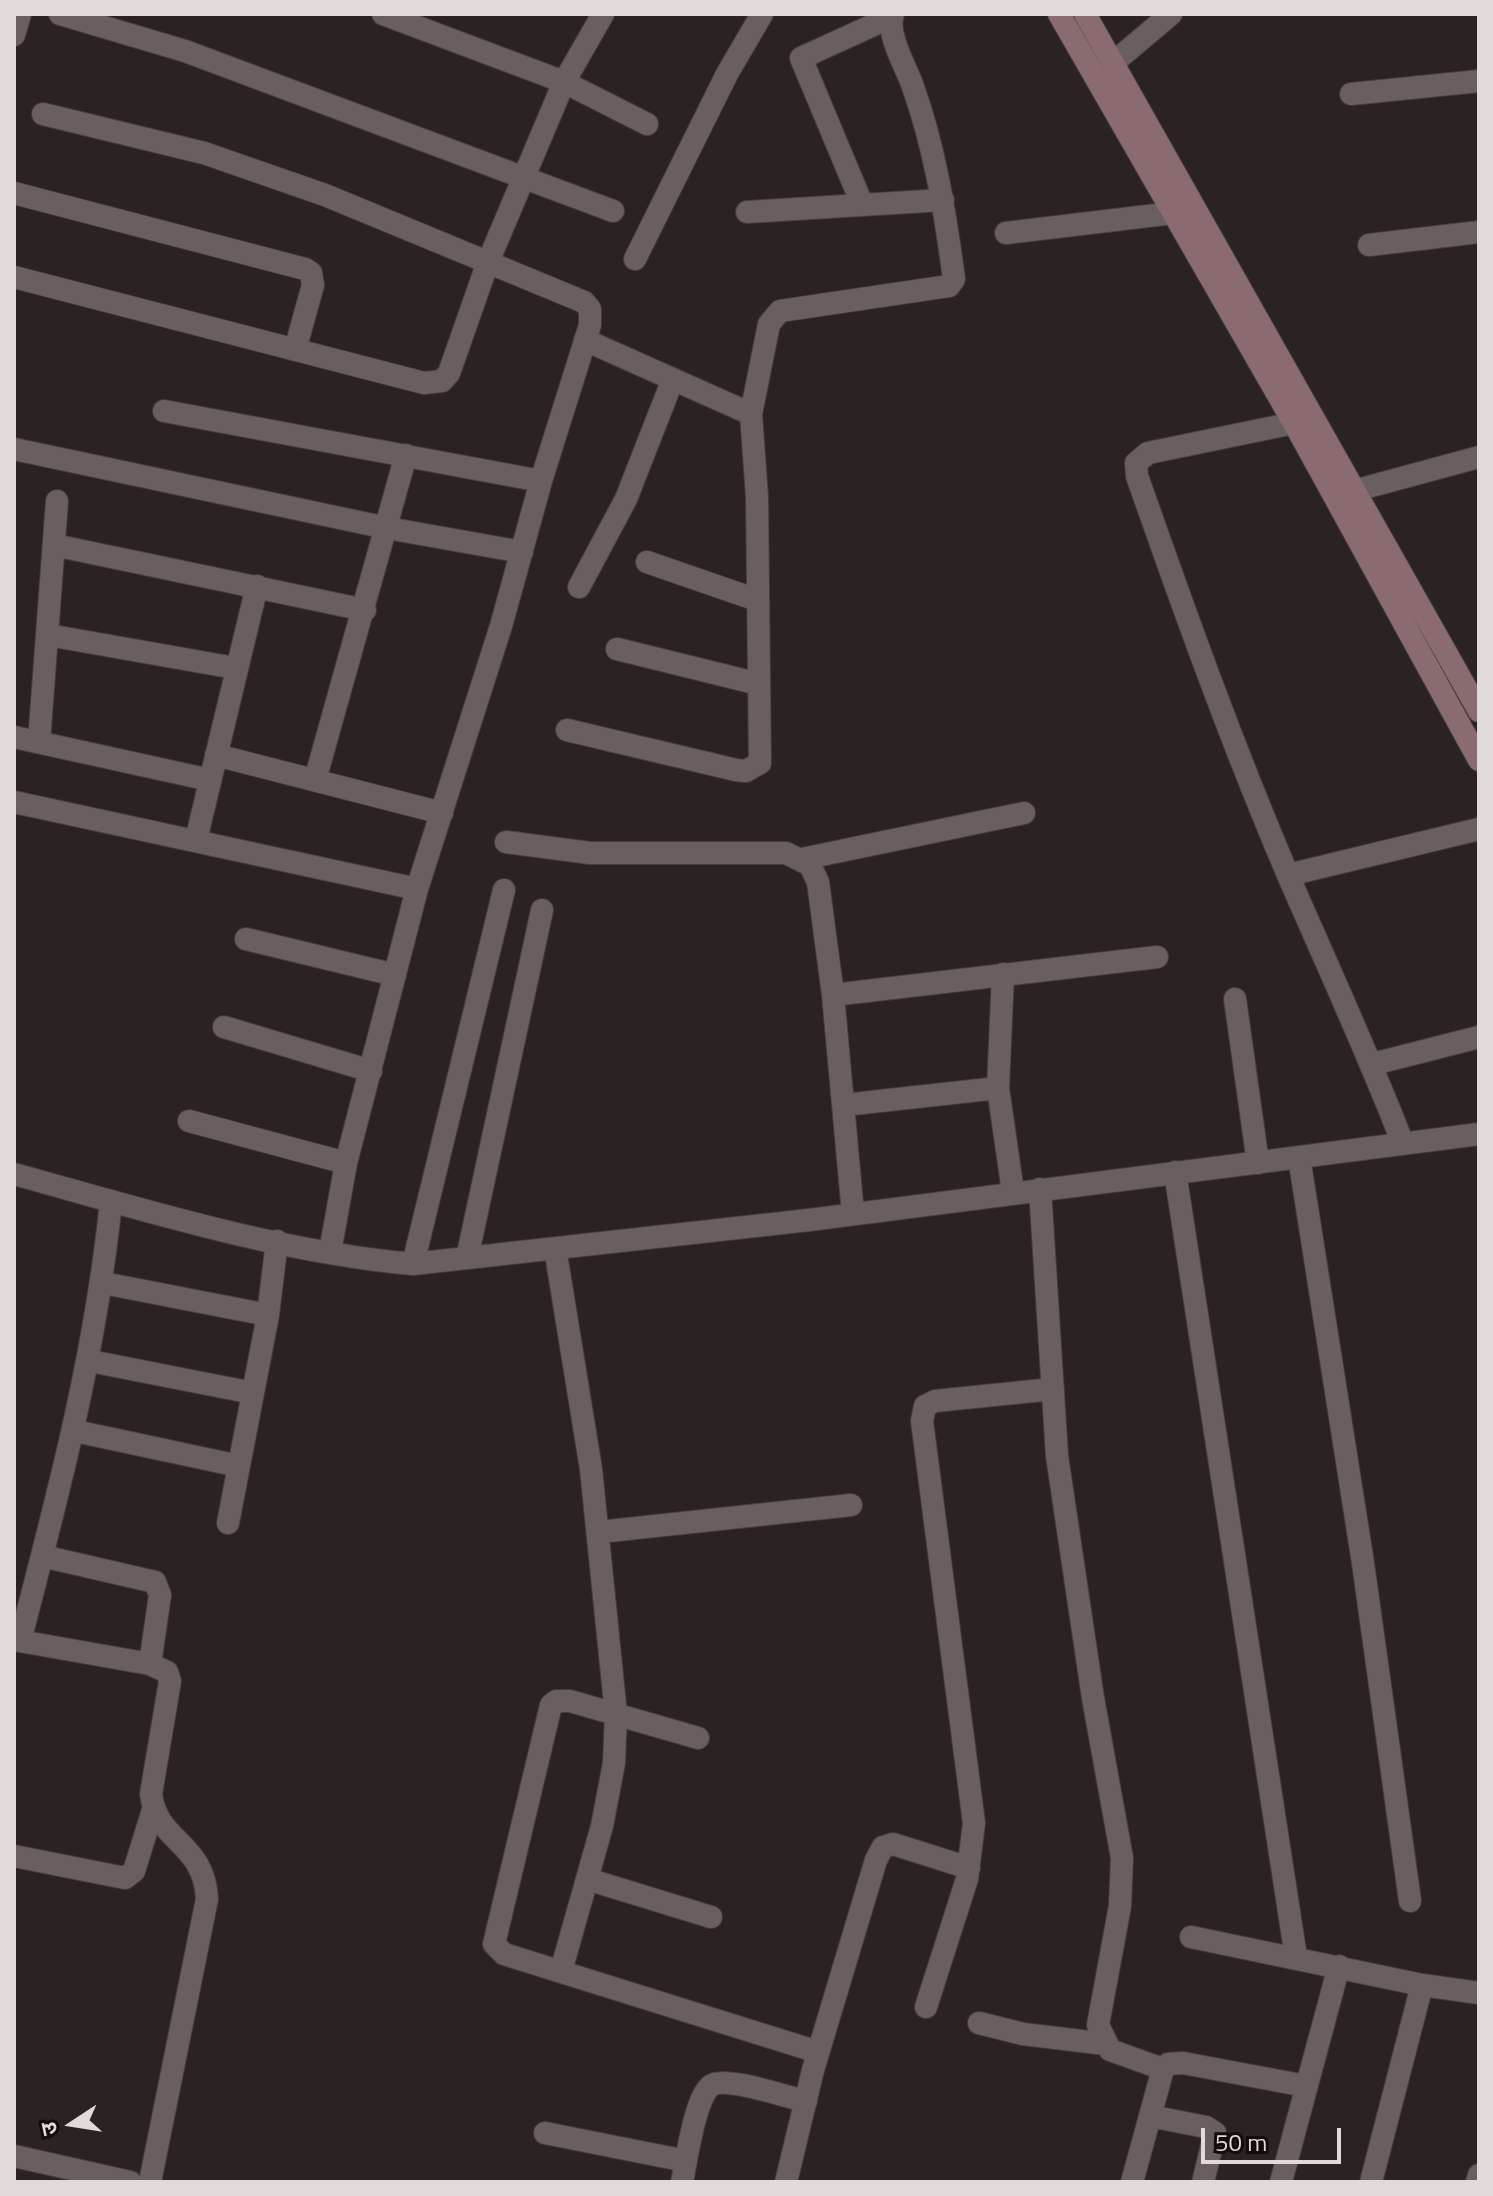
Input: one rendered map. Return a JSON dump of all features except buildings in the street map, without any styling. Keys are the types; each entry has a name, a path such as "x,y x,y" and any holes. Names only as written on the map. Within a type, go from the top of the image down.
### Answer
{"main road":[{"path":"1059,14 1294,423 1479,760"},
{"path":"1085,14 1357,490 1479,711"}],"street":[{"path":"14,35 20,14"},
{"path":"60,14 185,51 613,211"},
{"path":"383,14 564,82 647,124"},
{"path":"14,277 424,383 442,381 449,373 488,262 564,82 603,14"},
{"path":"635,259 727,74 762,14"},
{"path":"1113,63 1171,14"},
{"path":"567,730 746,771 756,768 762,754 757,497 751,414 773,315 953,283 943,200 928,132 894,35 892,16 803,54 800,62 862,204"},
{"path":"1351,94 1479,81"},
{"path":"43,114 204,153 325,195 584,302 590,309 585,340 522,552 417,889 346,1163 330,1252"},
{"path":"14,193 305,269 311,273 313,285 295,350"},
{"path":"747,212 943,200"},
{"path":"1006,233 1173,213"},
{"path":"1369,245 1479,232"},
{"path":"585,340 751,414"},
{"path":"579,587 626,499 673,379"},
{"path":"164,411 541,481"},
{"path":"1294,423 1148,453 1136,463 1222,714 1288,875 1373,1064 1403,1144"},
{"path":"14,449 387,528 522,552"},
{"path":"315,780 406,455"},
{"path":"1357,490 1479,457"},
{"path":"39,742 57,501"},
{"path":"54,545 365,610"},
{"path":"647,562 757,600"},
{"path":"196,840 257,586"},
{"path":"48,635 235,668"},
{"path":"617,649 759,684"},
{"path":"14,737 210,780"},
{"path":"216,755 442,813"},
{"path":"14,802 417,889"},
{"path":"802,859 1024,813"},
{"path":"1288,875 1479,829"},
{"path":"506,842 590,853 786,853 810,865 818,882 833,995 853,1214"},
{"path":"413,1264 504,890"},
{"path":"467,1258 542,910"},
{"path":"246,939 395,975"},
{"path":"833,995 1157,957"},
{"path":"1003,974 998,1088 1013,1192"},
{"path":"1235,999 1258,1163"},
{"path":"224,1027 371,1071"},
{"path":"1373,1064 1479,1037"},
{"path":"844,1105 998,1088"},
{"path":"189,1121 346,1163"},
{"path":"14,1174 277,1241 413,1264 853,1214 1479,1134"},
{"path":"1299,1157 1363,1563 1410,1901"},
{"path":"1175,1172 1296,1957"},
{"path":"1040,1189 1065,1517 1122,1858 1120,1906 1098,2025 1106,2044 1121,2056 1163,2069"},
{"path":"14,1856 125,1878 134,1871 153,1810 151,1794 170,1681 167,1672 150,1664 17,1640 75,1431 90,1361 103,1283 111,1201"},
{"path":"228,1523 268,1315 277,1241"},
{"path":"555,1248 599,1532 616,1714 609,1788 561,1971"},
{"path":"103,1283 268,1315"},
{"path":"90,1361 253,1393"},
{"path":"926,2007 969,1868 974,1823 922,1421 925,1406 935,1401 1053,1389"},
{"path":"75,1431 239,1466"},
{"path":"599,1532 851,1505"},
{"path":"42,1556 155,1582 160,1595 150,1664"},
{"path":"698,1738 563,1700 551,1705 493,1937 498,1951 818,2052"},
{"path":"150,2182 207,1899 206,1878 200,1864 163,1826 153,1810"},
{"path":"786,2182 818,2052 863,1899 883,1847 902,1846 969,1868"},
{"path":"587,1879 711,1917"},
{"path":"1191,1937 1422,1985 1479,1993"},
{"path":"1281,2182 1339,1966"},
{"path":"1371,2182 1422,1985"},
{"path":"979,2023 1023,2034 1106,2044"},
{"path":"1132,2182 1163,2069 1168,2064 1183,2063 1306,2086"},
{"path":"545,2133 684,2172 699,2105 705,2090 714,2084 728,2083 806,2101"},
{"path":"1150,2116 1206,2127 1215,2133 1203,2182"},
{"path":"14,2156 77,2177 130,2182"},
{"path":"1477,2182 1479,2175"}]}
